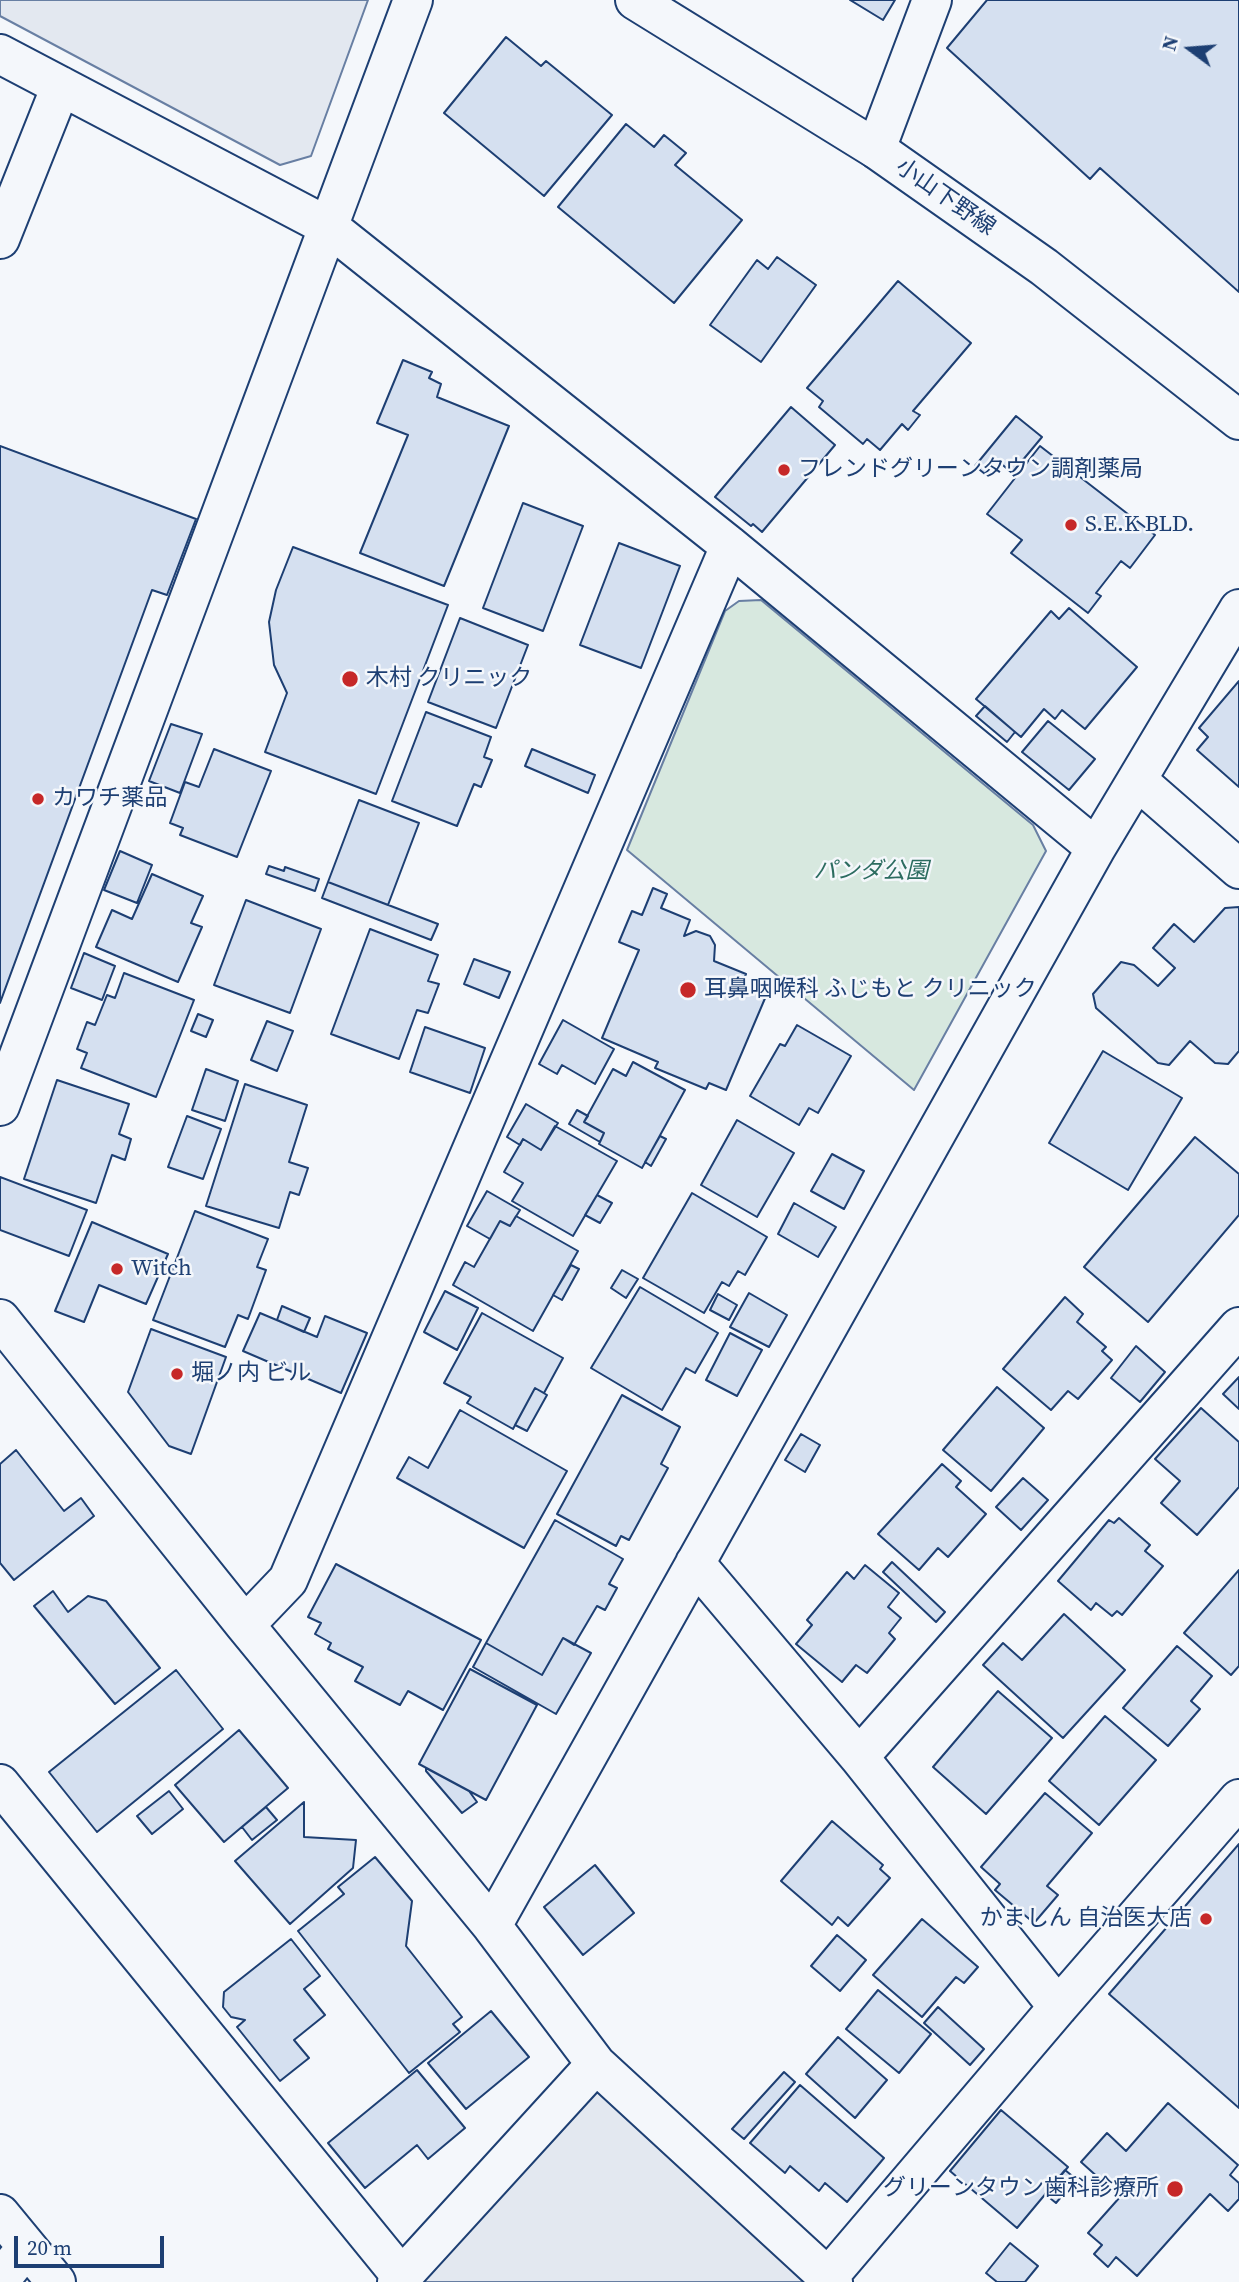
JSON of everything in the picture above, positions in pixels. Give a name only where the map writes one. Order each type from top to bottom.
[{"type":"street","points":[[0,1107],[413,0]]},
{"type":"street","name":"小山下野線","points":[[635,0],[876,149],[1044,267],[1239,420]]},
{"type":"street","points":[[876,149],[932,0]]},
{"type":"street","points":[[0,54],[329,227],[730,546],[1096,848]]},
{"type":"street","points":[[0,239],[61,86]]},
{"type":"street","points":[[245,1625],[288,1580],[730,546]]},
{"type":"street","points":[[492,1926],[1096,848],[1239,608]]},
{"type":"street","points":[[1137,780],[1239,869]]},
{"type":"street","points":[[0,1319],[245,1625],[492,1926],[596,2064],[828,2280],[1058,2007],[1239,1799]]},
{"type":"street","points":[[859,1757],[1239,1327]]},
{"type":"street","points":[[695,1563],[859,1757],[1058,2007]]},
{"type":"street","points":[[0,1784],[400,2280],[596,2064]]},
{"type":"street","points":[[0,2214],[55,2282]]},
{"type":"street","points":[[0,2280],[27,2247]]},
{"type":"green space","name":"パンダ公園","points":[[761,600],[1033,825],[1046,851],[914,1090],[627,850],[725,611],[739,601]]},
{"type":"shaded area","points":[[0,0],[368,0],[311,156],[280,165],[0,16]]},
{"type":"shaded area","points":[[596,2064],[824,2282],[407,2282]]},
{"type":"building","points":[[850,0],[895,0],[883,20]]},
{"type":"building","points":[[987,0],[1239,0],[1239,292],[1100,168],[1090,179],[947,48]]},
{"type":"building","points":[[506,37],[541,66],[546,61],[612,115],[544,196],[444,113]]},
{"type":"building","points":[[626,124],[654,147],[664,135],[686,153],[675,165],[742,220],[674,303],[558,207]]},
{"type":"building","points":[[777,257],[816,285],[761,362],[710,325],[757,260],[768,269]]},
{"type":"building","points":[[898,281],[971,343],[913,411],[920,415],[908,430],[902,424],[880,450],[867,439],[863,444],[819,407],[823,401],[807,388]]},
{"type":"building","points":[[403,360],[432,372],[429,378],[441,384],[437,397],[509,426],[444,586],[360,553],[408,435],[377,423]]},
{"type":"building","points":[[791,407],[835,445],[762,532],[715,497]]},
{"type":"building","points":[[1016,416],[1042,437],[1012,473],[997,460],[985,474],[975,466]]},
{"type":"building","name":"カワチ薬品","points":[[0,446],[196,519],[167,595],[152,590],[0,1003]]},
{"type":"building","name":"S.E.K BLD.","points":[[1040,446],[1155,535],[1130,568],[1121,561],[1096,593],[1101,596],[1088,613],[1011,553],[1022,540],[987,514]]},
{"type":"building","points":[[523,503],[583,526],[543,631],[483,608]]},
{"type":"building","points":[[619,543],[680,566],[641,668],[580,645]]},
{"type":"building","name":"木村 クリニック","points":[[293,547],[448,605],[376,794],[265,752],[287,693],[274,665],[269,622],[276,590]]},
{"type":"building","points":[[1069,608],[1137,667],[1085,729],[1062,710],[1055,719],[1044,709],[1021,737],[976,699],[1051,611],[1059,619]]},
{"type":"building","points":[[460,618],[528,645],[496,728],[428,702]]},
{"type":"building","points":[[1239,681],[1239,787],[1197,750],[1208,737],[1199,728]]},
{"type":"building","points":[[985,706],[1015,732],[1007,742],[976,716]]},
{"type":"building","points":[[426,712],[491,737],[484,757],[492,760],[481,787],[474,784],[457,826],[392,801]]},
{"type":"building","points":[[1048,721],[1095,759],[1069,790],[1022,752]]},
{"type":"building","points":[[171,724],[202,734],[180,793],[149,781]]},
{"type":"building","points":[[214,749],[271,771],[237,857],[180,835],[183,828],[170,823],[185,782],[199,787]]},
{"type":"building","points":[[532,749],[595,775],[588,793],[525,766]]},
{"type":"building","points":[[359,800],[419,823],[388,905],[328,882]]},
{"type":"building","points":[[120,851],[152,865],[137,903],[104,890]]},
{"type":"building","points":[[269,866],[284,871],[285,867],[319,879],[315,891],[266,874]]},
{"type":"building","points":[[152,874],[203,896],[191,923],[202,927],[178,982],[96,947],[112,910],[132,919]]},
{"type":"building","points":[[328,882],[438,924],[431,940],[322,898]]},
{"type":"building","name":"耳鼻咽喉科 ふじもと クリニック","points":[[653,888],[667,894],[661,908],[690,920],[684,936],[696,931],[710,936],[715,945],[714,961],[746,974],[741,985],[766,996],[726,1090],[709,1083],[706,1089],[655,1068],[658,1062],[602,1038],[639,950],[619,942],[632,911],[642,915]]},
{"type":"building","points":[[246,900],[321,929],[290,1013],[214,985]]},
{"type":"building","points":[[1239,907],[1239,1051],[1228,1064],[1215,1063],[1190,1041],[1169,1065],[1158,1063],[1096,1008],[1093,994],[1121,962],[1134,965],[1158,986],[1175,968],[1153,948],[1174,924],[1194,942],[1225,908]]},
{"type":"building","points":[[370,929],[438,955],[428,981],[439,984],[428,1013],[417,1010],[399,1059],[331,1034]]},
{"type":"building","points":[[84,953],[115,966],[102,1000],[71,988]]},
{"type":"building","points":[[474,959],[510,972],[499,998],[464,984]]},
{"type":"building","points":[[124,973],[194,1000],[156,1097],[81,1068],[87,1053],[77,1049],[87,1022],[95,1025],[107,995],[115,998]]},
{"type":"building","points":[[198,1014],[213,1020],[206,1037],[191,1031]]},
{"type":"building","points":[[563,1020],[614,1049],[595,1084],[562,1065],[557,1074],[539,1064]]},
{"type":"building","points":[[267,1021],[293,1031],[277,1071],[251,1060]]},
{"type":"building","points":[[797,1025],[851,1056],[818,1113],[809,1108],[799,1125],[750,1096],[780,1044],[785,1046]]},
{"type":"building","points":[[425,1027],[485,1048],[470,1093],[410,1072]]},
{"type":"building","points":[[1103,1051],[1182,1098],[1128,1190],[1049,1143]]},
{"type":"building","points":[[633,1062],[685,1090],[642,1168],[599,1144],[604,1133],[584,1122],[613,1069],[626,1076]]},
{"type":"building","points":[[206,1069],[238,1081],[225,1121],[192,1110]]},
{"type":"building","points":[[57,1080],[129,1104],[119,1134],[131,1139],[125,1160],[112,1155],[96,1203],[24,1179]]},
{"type":"building","points":[[245,1084],[307,1105],[289,1162],[308,1168],[299,1195],[290,1192],[279,1228],[206,1206]]},
{"type":"building","points":[[526,1104],[558,1123],[541,1150],[523,1139],[520,1145],[507,1137]]},
{"type":"building","points":[[577,1110],[588,1116],[584,1122],[604,1133],[600,1142],[569,1124]]},
{"type":"building","points":[[187,1116],[221,1129],[203,1179],[168,1167]]},
{"type":"building","points":[[737,1120],[794,1153],[757,1217],[701,1185]]},
{"type":"building","points":[[555,1126],[617,1161],[573,1236],[512,1201],[523,1183],[504,1172],[523,1139],[541,1150]]},
{"type":"building","points":[[660,1136],[666,1139],[651,1166],[645,1162]]},
{"type":"building","points":[[1195,1137],[1239,1174],[1239,1215],[1148,1322],[1084,1267]]},
{"type":"building","points":[[832,1154],[864,1171],[844,1209],[811,1191]]},
{"type":"building","points":[[0,1177],[87,1210],[69,1256],[0,1230]]},
{"type":"building","points":[[487,1191],[520,1210],[510,1226],[500,1221],[490,1239],[467,1226]]},
{"type":"building","points":[[692,1193],[767,1237],[745,1275],[738,1271],[729,1286],[722,1282],[704,1313],[643,1278]]},
{"type":"building","points":[[597,1195],[612,1203],[600,1223],[585,1215]]},
{"type":"building","points":[[794,1203],[836,1227],[818,1257],[778,1234]]},
{"type":"building","points":[[195,1211],[268,1239],[257,1267],[266,1270],[248,1319],[238,1315],[225,1347],[153,1320]]},
{"type":"building","points":[[516,1216],[578,1251],[533,1331],[453,1285],[465,1262],[474,1267],[500,1221],[510,1226]]},
{"type":"building","name":"Witch","points":[[92,1222],[168,1254],[146,1304],[99,1285],[84,1322],[55,1311]]},
{"type":"building","points":[[571,1265],[579,1269],[562,1300],[553,1295]]},
{"type":"building","points":[[622,1270],[638,1279],[626,1298],[611,1288]]},
{"type":"building","points":[[640,1287],[718,1333],[695,1373],[686,1368],[662,1410],[591,1368]]},
{"type":"building","points":[[445,1291],[478,1308],[457,1350],[424,1332]]},
{"type":"building","points":[[749,1293],[787,1315],[769,1347],[730,1327]]},
{"type":"building","points":[[718,1294],[737,1305],[729,1320],[710,1310]]},
{"type":"building","points":[[1065,1297],[1083,1314],[1077,1322],[1106,1347],[1102,1351],[1112,1360],[1078,1399],[1068,1391],[1051,1410],[1003,1369]]},
{"type":"building","points":[[282,1306],[310,1318],[304,1332],[277,1320]]},
{"type":"building","points":[[260,1313],[317,1337],[325,1316],[367,1333],[341,1393],[243,1351]]},
{"type":"building","points":[[482,1313],[563,1358],[544,1393],[535,1388],[513,1429],[467,1403],[471,1397],[444,1383]]},
{"type":"building","name":"堀ノ内 ビル","points":[[151,1329],[226,1357],[191,1454],[169,1446],[128,1392]]},
{"type":"building","points":[[730,1333],[762,1350],[737,1396],[706,1380]]},
{"type":"building","points":[[1136,1346],[1165,1372],[1140,1402],[1111,1378]]},
{"type":"building","points":[[1239,1377],[1239,1409],[1223,1394]]},
{"type":"building","points":[[997,1387],[1044,1428],[991,1491],[943,1450]]},
{"type":"building","points":[[535,1388],[547,1395],[527,1431],[515,1425]]},
{"type":"building","points":[[622,1395],[680,1427],[661,1464],[668,1468],[629,1540],[621,1536],[616,1546],[557,1514]]},
{"type":"building","points":[[1201,1408],[1239,1442],[1239,1487],[1197,1535],[1161,1503],[1180,1481],[1155,1459]]},
{"type":"building","points":[[460,1410],[567,1471],[524,1548],[397,1478],[409,1457],[428,1468]]},
{"type":"building","points":[[801,1434],[820,1445],[805,1472],[785,1460]]},
{"type":"building","points":[[16,1450],[64,1511],[81,1498],[94,1516],[14,1580],[0,1563],[0,1464]]},
{"type":"building","points":[[942,1464],[961,1481],[956,1487],[986,1514],[948,1557],[938,1548],[919,1570],[878,1534]]},
{"type":"building","points":[[1023,1478],[1048,1500],[1021,1530],[996,1507]]},
{"type":"building","points":[[1119,1518],[1150,1545],[1145,1551],[1163,1566],[1122,1615],[1117,1611],[1112,1616],[1096,1603],[1091,1610],[1058,1581],[1109,1520],[1114,1523]]},
{"type":"building","points":[[555,1520],[623,1559],[609,1584],[617,1588],[605,1610],[597,1606],[574,1645],[563,1638],[542,1675],[486,1643]]},
{"type":"building","points":[[892,1562],[945,1612],[936,1622],[883,1572]]},
{"type":"building","points":[[336,1564],[481,1640],[443,1710],[408,1691],[400,1705],[355,1681],[363,1667],[328,1649],[331,1643],[315,1634],[321,1623],[308,1617]]},
{"type":"building","points":[[865,1565],[899,1593],[888,1607],[901,1618],[889,1633],[895,1639],[867,1673],[856,1665],[842,1682],[796,1644],[812,1625],[807,1620],[847,1572],[854,1579]]},
{"type":"building","points":[[1239,1570],[1239,1666],[1231,1675],[1184,1633]]},
{"type":"building","points":[[53,1591],[68,1612],[88,1596],[106,1601],[160,1668],[115,1704],[34,1606]]},
{"type":"building","points":[[1064,1614],[1125,1670],[1063,1738],[983,1665],[1003,1643],[1022,1660]]},
{"type":"building","points":[[563,1638],[591,1653],[556,1714],[473,1667],[486,1643],[542,1675]]},
{"type":"building","points":[[1177,1646],[1212,1676],[1191,1701],[1200,1709],[1168,1746],[1123,1708]]},
{"type":"building","points":[[470,1669],[537,1705],[486,1800],[419,1764]]},
{"type":"building","points":[[176,1670],[223,1729],[97,1832],[49,1772]]},
{"type":"building","points":[[998,1691],[1052,1738],[986,1814],[933,1767]]},
{"type":"building","points":[[1105,1716],[1156,1760],[1099,1825],[1049,1781]]},
{"type":"building","points":[[239,1730],[288,1788],[224,1842],[175,1785]]},
{"type":"building","points":[[426,1768],[469,1791],[477,1802],[462,1813]]},
{"type":"building","points":[[169,1791],[183,1809],[152,1834],[137,1816]]},
{"type":"building","points":[[1045,1793],[1092,1833],[1047,1886],[1058,1895],[1034,1923],[995,1890],[1000,1884],[981,1867]]},
{"type":"building","points":[[304,1802],[304,1837],[356,1840],[353,1868],[290,1924],[235,1861]]},
{"type":"building","points":[[266,1807],[277,1820],[252,1840],[242,1827]]},
{"type":"building","points":[[832,1821],[883,1865],[880,1869],[890,1878],[848,1926],[838,1917],[832,1925],[781,1881]]},
{"type":"building","name":"かましん 自治医大店","points":[[1239,1844],[1239,2108],[1109,1994]]},
{"type":"building","points":[[375,1857],[412,1901],[406,1946],[462,2017],[453,2024],[460,2032],[409,2073],[298,1931],[344,1894],[338,1887]]},
{"type":"building","points":[[595,1865],[634,1913],[583,1955],[544,1907]]},
{"type":"building","points":[[922,1919],[978,1967],[964,1983],[956,1977],[922,2017],[873,1975]]},
{"type":"building","points":[[837,1935],[866,1960],[840,1991],[811,1966]]},
{"type":"building","points":[[291,1939],[320,1976],[304,1989],[325,2015],[294,2040],[309,2058],[280,2081],[237,2027],[245,2020],[231,2017],[223,2007],[224,1992]]},
{"type":"building","points":[[878,1990],[931,2034],[899,2073],[846,2029]]},
{"type":"building","points":[[938,2007],[984,2049],[970,2065],[924,2023]]},
{"type":"building","points":[[491,2011],[529,2057],[466,2109],[428,2063]]},
{"type":"building","points":[[838,2037],[887,2080],[855,2118],[806,2074]]},
{"type":"building","points":[[417,2070],[465,2128],[428,2159],[417,2145],[365,2188],[328,2143]]},
{"type":"building","points":[[784,2072],[795,2082],[744,2139],[732,2129]]},
{"type":"building","points":[[800,2085],[884,2158],[847,2202],[825,2183],[819,2191],[790,2166],[785,2173],[750,2143]]},
{"type":"building","name":"グリーンタウン歯科診療所","points":[[1168,2103],[1238,2165],[1230,2175],[1239,2183],[1239,2199],[1228,2211],[1210,2194],[1137,2276],[1116,2257],[1108,2267],[1094,2254],[1102,2245],[1088,2233],[1120,2197],[1081,2162],[1107,2133],[1126,2151]]},
{"type":"building","points":[[1001,2110],[1068,2167],[1017,2228],[950,2171]]},
{"type":"building","points":[[1065,2170],[1076,2179],[1056,2203],[1045,2194]]},
{"type":"building","points":[[1010,2243],[1038,2266],[1025,2282],[997,2282],[986,2273]]},
{"type":"place","name":"フレンドグリーンタウン調剤薬局","points":[[784,470]]},
{"type":"place","name":"S.E.K BLD.","points":[[1071,525]]},
{"type":"place","name":"木村 クリニック","points":[[350,679]]},
{"type":"place","name":"カワチ薬品","points":[[38,799]]},
{"type":"place","name":"耳鼻咽喉科 ふじもと クリニック","points":[[688,990]]},
{"type":"place","name":"Witch","points":[[117,1269]]},
{"type":"place","name":"堀ノ内 ビル","points":[[177,1374]]},
{"type":"place","name":"かましん 自治医大店","points":[[1206,1919]]},
{"type":"place","name":"グリーンタウン歯科診療所","points":[[1175,2189]]}]
